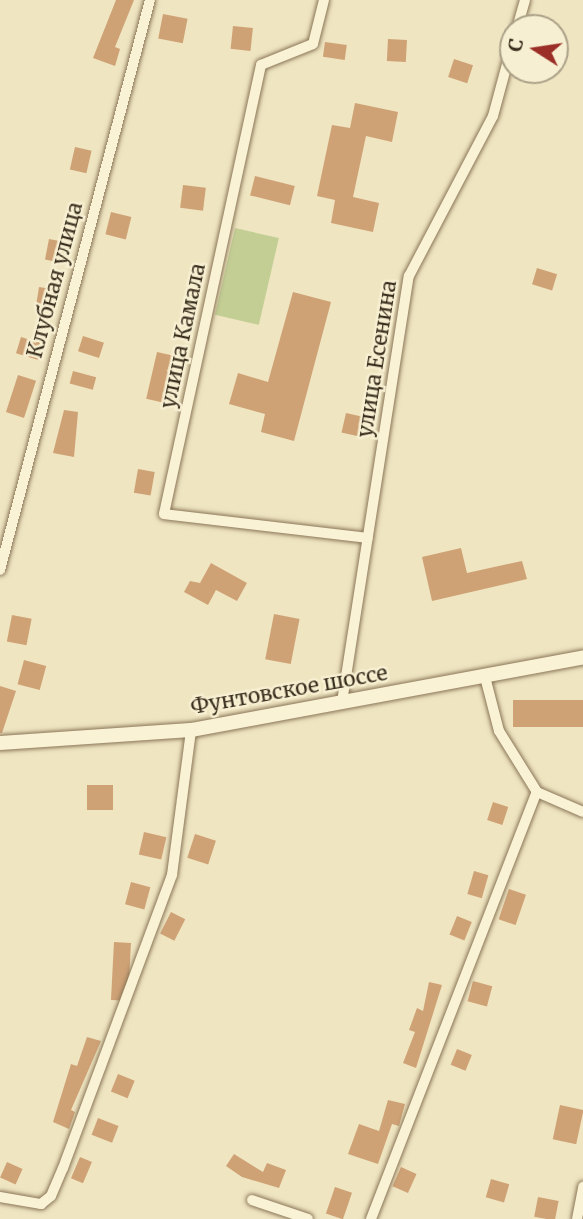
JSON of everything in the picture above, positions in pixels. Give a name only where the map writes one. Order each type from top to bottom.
[{"type":"street","name":"Клубная улица","points":[[0,570],[150,0]]},
{"type":"street","name":"улица Камала","points":[[324,0],[313,44],[261,65],[164,514],[368,538]]},
{"type":"street","name":"улица Есенина","points":[[342,702],[409,276],[493,116],[502,84]]},
{"type":"street","name":"Фунтовское шоссе","points":[[0,743],[191,730],[583,657]]},
{"type":"street","points":[[485,677],[499,731],[537,792],[583,812]]},
{"type":"street","points":[[0,1197],[41,1204],[51,1196],[63,1168],[172,875],[191,730]]},
{"type":"street","points":[[371,1219],[537,792]]},
{"type":"street","points":[[576,1219],[583,1187]]},
{"type":"street","points":[[252,1200],[308,1219]]},
{"type":"green space","points":[[235,228],[279,238],[259,325],[215,315]]},
{"type":"building","points":[[116,0],[134,0],[115,47],[120,49],[115,66],[93,58]]},
{"type":"building","points":[[163,14],[188,19],[183,43],[158,39]]},
{"type":"building","points":[[233,26],[253,28],[250,51],[231,49]]},
{"type":"building","points":[[388,39],[407,40],[406,62],[387,61]]},
{"type":"building","points":[[325,42],[347,45],[345,60],[323,57]]},
{"type":"building","points":[[454,59],[473,65],[467,83],[448,77]]},
{"type":"building","points":[[355,103],[398,112],[392,142],[366,136],[353,197],[379,203],[373,232],[331,223],[335,200],[317,196],[332,125],[350,128]]},
{"type":"building","points":[[75,147],[92,151],[86,173],[70,169]]},
{"type":"building","points":[[255,176],[295,186],[290,205],[250,195]]},
{"type":"building","points":[[183,185],[206,188],[203,211],[180,208]]},
{"type":"building","points":[[111,212],[131,217],[126,239],[105,234]]},
{"type":"building","points":[[49,239],[69,243],[65,263],[45,260]]},
{"type":"building","points":[[537,268],[557,274],[552,290],[532,284]]},
{"type":"building","points":[[39,287],[58,290],[54,312],[36,309]]},
{"type":"building","points":[[293,292],[331,302],[294,441],[261,432],[265,414],[229,404],[238,373],[268,382]]},
{"type":"building","points":[[83,336],[104,343],[99,358],[78,351]]},
{"type":"building","points":[[21,337],[44,344],[39,360],[16,353]]},
{"type":"building","points":[[157,352],[182,358],[172,405],[146,399]]},
{"type":"building","points":[[73,371],[96,377],[93,390],[70,384]]},
{"type":"building","points":[[18,375],[36,381],[24,418],[6,412]]},
{"type":"building","points":[[64,410],[78,412],[74,457],[53,453]]},
{"type":"building","points":[[346,413],[363,417],[358,436],[342,432]]},
{"type":"building","points":[[138,469],[155,472],[151,496],[134,493]]},
{"type":"building","points":[[461,548],[467,573],[522,561],[527,579],[432,601],[422,557]]},
{"type":"building","points":[[211,563],[247,583],[237,601],[216,590],[208,605],[184,592],[190,581],[200,583]]},
{"type":"building","points":[[274,614],[300,619],[291,664],[265,659]]},
{"type":"building","points":[[12,615],[32,619],[26,645],[7,642]]},
{"type":"building","points":[[24,660],[46,666],[40,690],[18,684]]},
{"type":"building","points":[[0,686],[16,691],[2,733],[0,733]]},
{"type":"building","points":[[513,700],[583,700],[583,727],[513,727]]},
{"type":"building","points":[[87,785],[113,785],[113,810],[87,810]]},
{"type":"building","points":[[493,802],[508,807],[502,825],[487,820]]},
{"type":"building","points":[[144,832],[166,837],[161,860],[139,854]]},
{"type":"building","points":[[195,834],[216,841],[208,865],[187,858]]},
{"type":"building","points":[[474,871],[488,875],[482,898],[467,894]]},
{"type":"building","points":[[131,882],[150,887],[144,909],[125,904]]},
{"type":"building","points":[[509,889],[526,895],[516,925],[499,919]]},
{"type":"building","points":[[171,912],[185,919],[174,941],[160,933]]},
{"type":"building","points":[[457,916],[472,922],[464,941],[450,935]]},
{"type":"building","points":[[114,942],[131,943],[128,1001],[111,1000]]},
{"type":"building","points":[[473,981],[492,986],[487,1006],[468,1001]]},
{"type":"building","points":[[429,982],[442,985],[416,1068],[403,1063],[415,1032],[409,1030],[417,1008],[423,1011]]},
{"type":"building","points":[[87,1037],[101,1041],[71,1110],[75,1112],[69,1129],[53,1122],[71,1064],[77,1066]]},
{"type":"building","points":[[457,1049],[472,1055],[465,1071],[451,1065]]},
{"type":"building","points":[[118,1074],[135,1081],[128,1098],[111,1092]]},
{"type":"building","points":[[388,1100],[405,1104],[399,1126],[392,1124],[378,1164],[348,1154],[359,1124],[379,1131]]},
{"type":"building","points":[[560,1105],[583,1110],[576,1144],[553,1139]]},
{"type":"building","points":[[98,1118],[119,1126],[112,1143],[92,1135]]},
{"type":"building","points":[[234,1154],[263,1172],[267,1163],[286,1170],[279,1188],[242,1177],[226,1166]]},
{"type":"building","points":[[80,1157],[92,1162],[83,1183],[71,1178]]},
{"type":"building","points":[[7,1162],[23,1169],[16,1184],[0,1178]]},
{"type":"building","points":[[401,1167],[417,1174],[408,1193],[392,1186]]},
{"type":"building","points":[[491,1179],[509,1184],[504,1203],[486,1197]]},
{"type":"building","points":[[335,1187],[352,1193],[343,1219],[326,1213]]},
{"type":"building","points":[[538,1197],[559,1201],[555,1219],[534,1217]]}]
